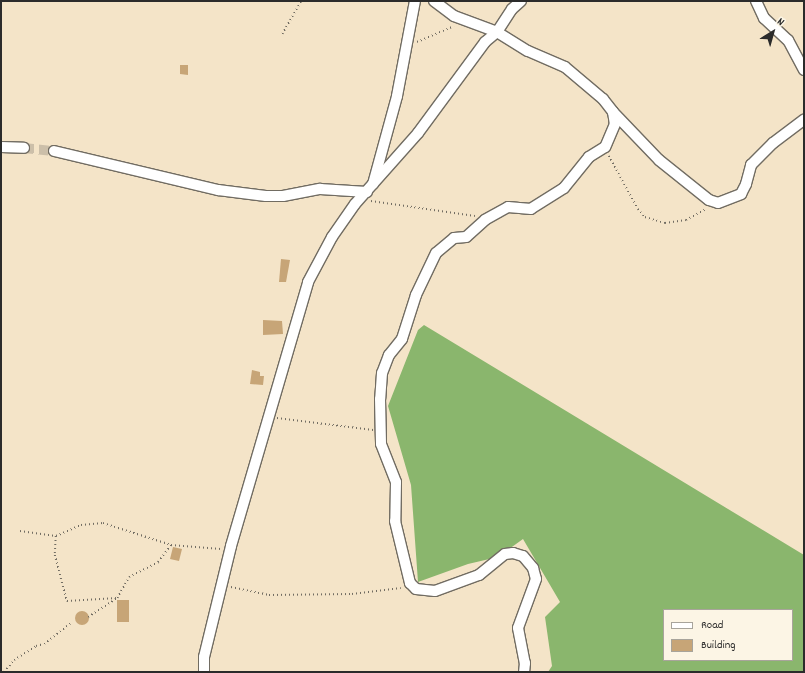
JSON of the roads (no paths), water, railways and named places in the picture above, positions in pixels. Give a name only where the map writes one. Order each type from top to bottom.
[{"type":"street","points":[[369,189],[397,96],[415,1]]},
{"type":"street","points":[[434,1],[465,21],[497,32],[528,50],[565,67],[597,93],[659,160],[713,202],[722,202],[741,194],[746,184],[751,165],[773,143],[804,120]]},
{"type":"street","points":[[204,672],[204,657],[220,585],[267,417],[308,282],[332,237],[355,204],[418,133],[485,42],[497,32],[512,9],[521,1]]},
{"type":"street","points":[[756,1],[764,18],[788,40],[804,70]]},
{"type":"street","points":[[524,672],[525,663],[518,628],[536,579],[533,568],[522,556],[513,553],[505,554],[479,575],[435,592],[413,587],[395,521],[396,482],[382,448],[380,431],[380,399],[384,367],[389,355],[402,339],[433,256],[454,238],[466,237],[489,217],[508,207],[531,209],[564,188],[589,157],[605,147],[615,124],[613,112]]},
{"type":"street","points":[[1,147],[24,148]]},
{"type":"street","points":[[54,151],[218,190],[266,196],[283,196],[320,189],[369,189]]},
{"type":"tunnel","points":[[24,148],[54,151]]}]
